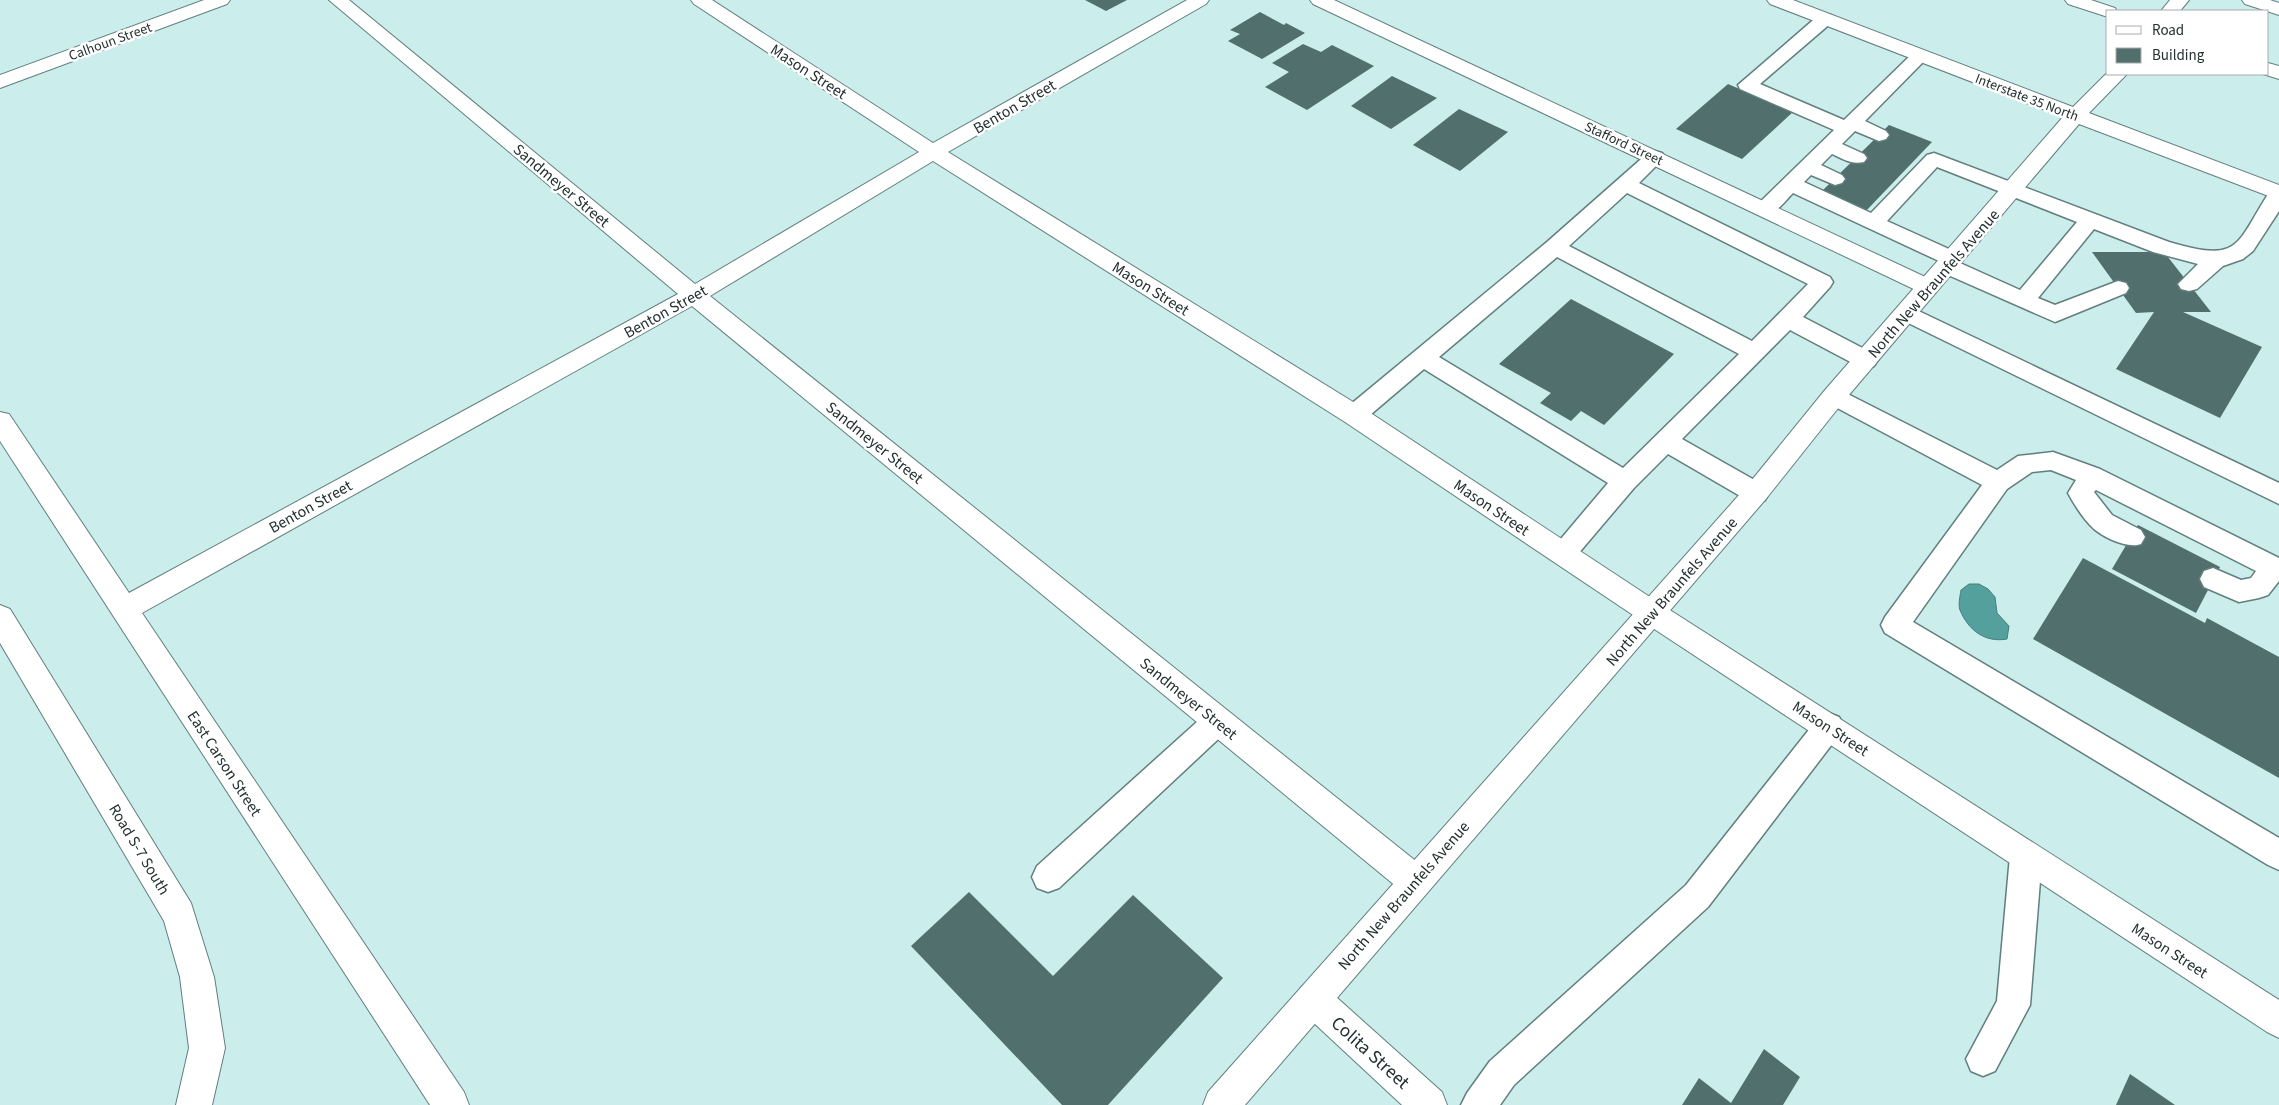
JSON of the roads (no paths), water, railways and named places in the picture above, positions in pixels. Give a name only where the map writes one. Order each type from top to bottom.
[{"type":"main road","name":"Calhoun Street","points":[[0,82],[221,0]]},
{"type":"main road","name":"Sandmeyer Street","points":[[338,0],[694,295],[1415,881]]},
{"type":"main road","name":"Mason Street","points":[[700,0],[933,152],[1354,416],[1652,613],[1829,726],[2279,1020]]},
{"type":"main road","name":"Benton Street","points":[[124,608],[694,295],[933,152],[1200,0]]},
{"type":"main road","name":"Stafford Street","points":[[1319,0],[1928,287]]},
{"type":"main road","name":"Interstate 35 North","points":[[1776,0],[2279,193]]},
{"type":"main road","points":[[2074,0],[2106,11]]},
{"type":"main road","points":[[2171,10],[2180,0]]},
{"type":"main road","points":[[2251,0],[2279,9]]},
{"type":"main road","name":"North New Braunfels Avenue","points":[[1220,1105],[1756,493],[1834,396],[2076,115],[2114,77]]},
{"type":"main road","name":"East Carson Street","points":[[0,421],[451,1105]]},
{"type":"main road","name":"Road S-7 South","points":[[0,617],[179,914],[197,976],[207,1048],[194,1105]]},
{"type":"main road","name":"Colita Street","points":[[1313,999],[1430,1105]]},
{"type":"lane","points":[[1825,19],[1747,86],[1850,126],[1879,135]]},
{"type":"lane","points":[[1765,210],[1920,56]]},
{"type":"lane","points":[[1830,146],[1857,158]]},
{"type":"lane","points":[[1873,223],[1885,200],[1928,156],[2182,254],[2216,260],[2235,256],[2249,245],[2279,193]]},
{"type":"lane","points":[[1354,416],[1555,247],[1655,157]]},
{"type":"lane","points":[[1809,167],[1835,179]]},
{"type":"lane","points":[[1562,554],[1625,481],[1788,319],[1822,282],[1625,184]]},
{"type":"lane","points":[[1791,184],[2055,314],[2118,288]]},
{"type":"lane","points":[[2024,300],[2090,220]]},
{"type":"lane","points":[[1555,247],[1755,352]]},
{"type":"lane","points":[[2189,284],[2216,260]]},
{"type":"lane","points":[[1906,313],[2279,494]]},
{"type":"lane","points":[[1788,319],[1866,360]]},
{"type":"lane","points":[[1424,358],[1625,481]]},
{"type":"lane","points":[[1834,396],[1998,482]]},
{"type":"lane","points":[[1666,441],[1756,493]]},
{"type":"lane","points":[[2214,579],[2239,591],[2259,587],[2276,569],[2091,476],[2053,461],[2027,463],[1998,482],[1895,625],[2279,855]]},
{"type":"lane","points":[[2091,476],[2081,493],[2103,522],[2132,537]]},
{"type":"lane","points":[[1048,878],[1218,721]]},
{"type":"lane","points":[[1478,1105],[1502,1073],[1697,896],[1829,726]]},
{"type":"lane","points":[[1983,1059],[2013,1006],[2026,856]]},
{"type":"water","points":[[1969,584],[1979,584],[1988,589],[1995,597],[1997,613],[2009,626],[2007,639],[1992,639],[1978,634],[1963,617],[1959,603],[1961,590]]}]
